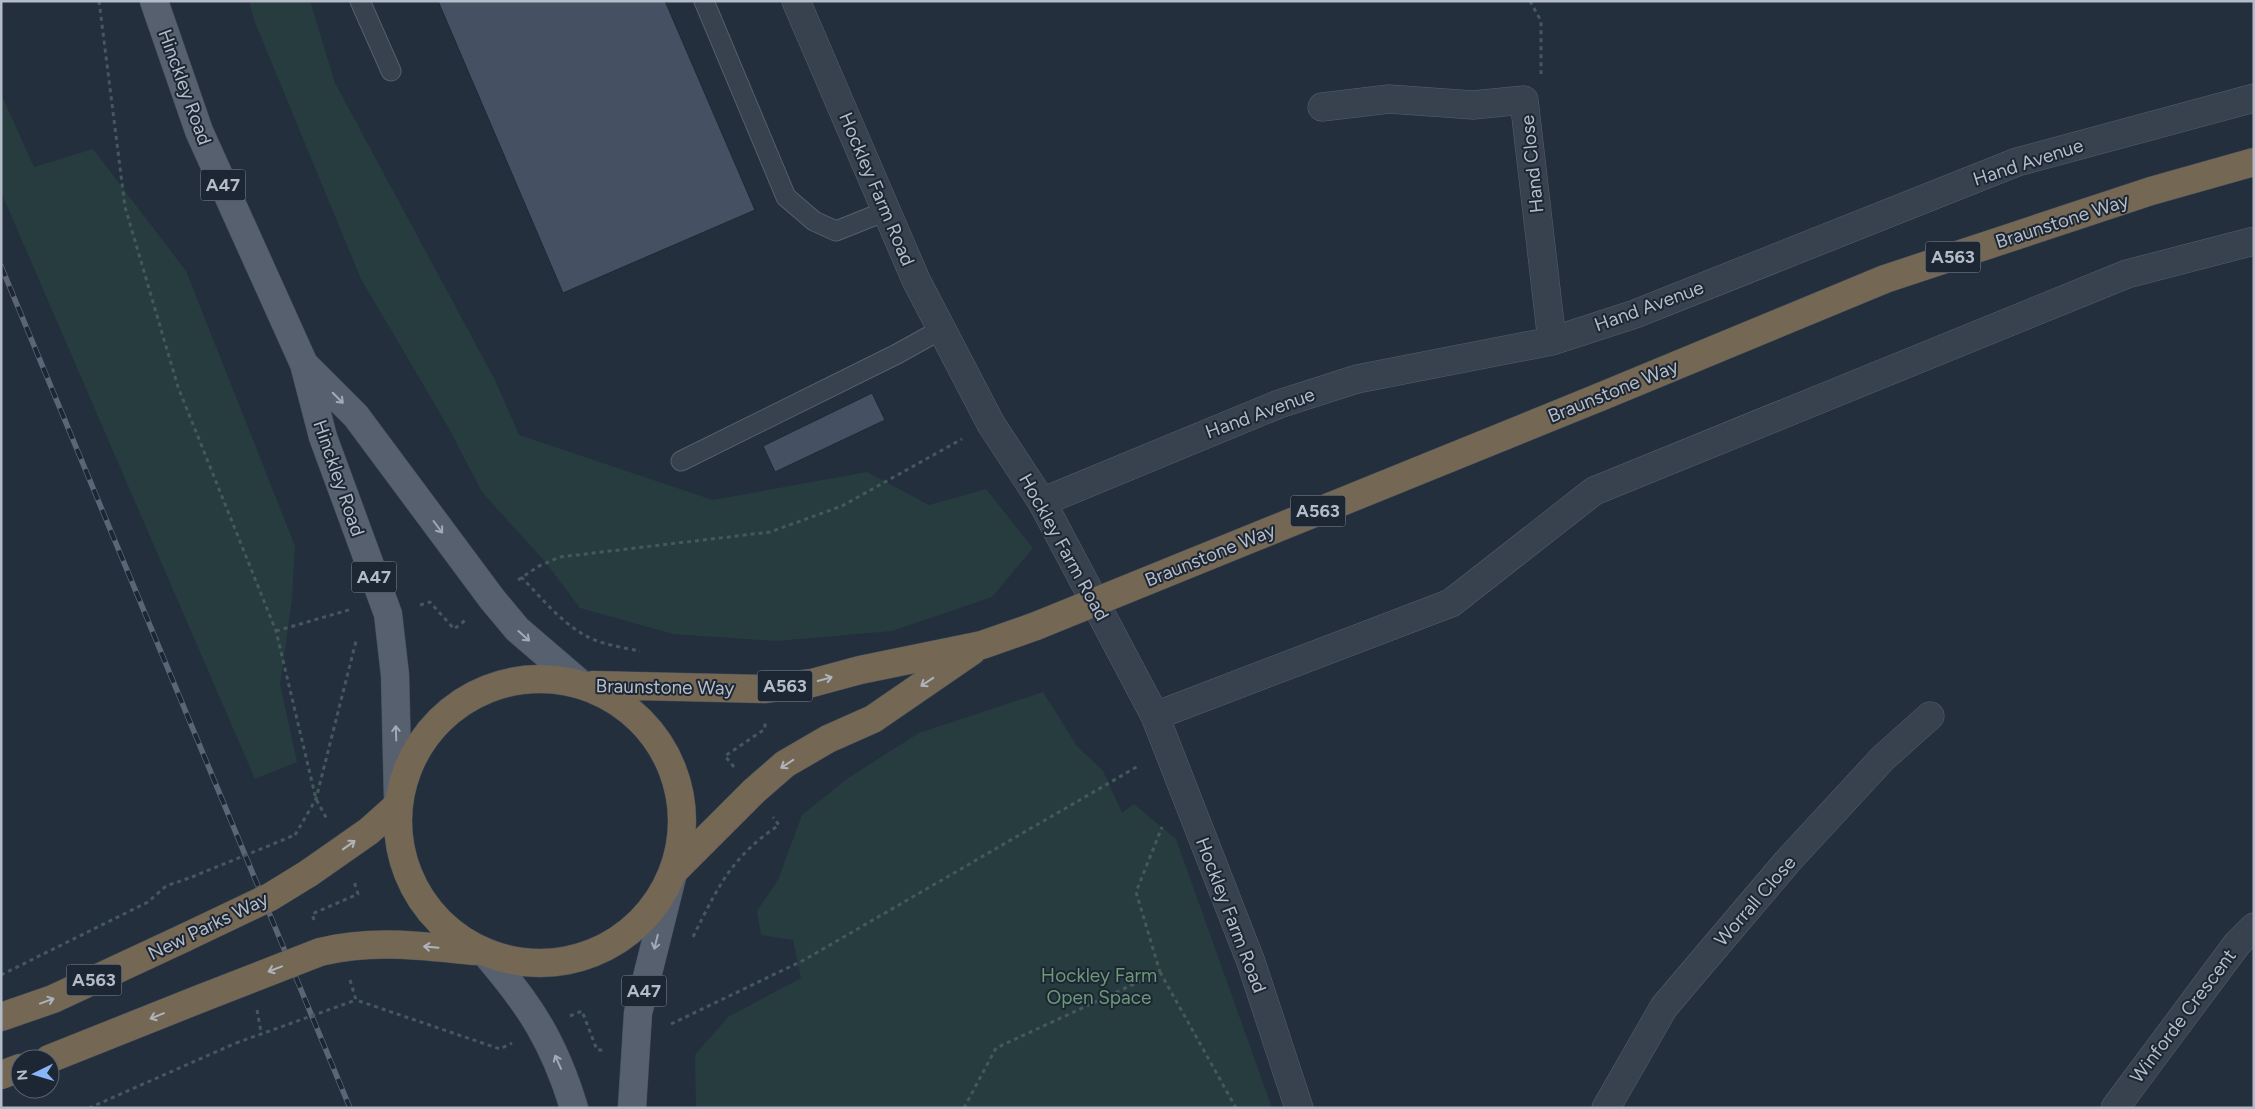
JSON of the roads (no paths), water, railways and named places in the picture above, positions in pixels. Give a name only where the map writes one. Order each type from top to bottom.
[{"type":"highway","name":"Braunstone Way","points":[[582,685],[764,689],[812,683],[860,670],[982,645],[1036,626],[1885,279],[2151,191],[2254,162]]},
{"type":"highway","name":"Braunstone Way","points":[[673,874],[754,791],[785,764],[828,739],[873,719],[982,645]]},
{"type":"highway","name":"A563","points":[[60,1055],[320,952],[347,945],[374,943],[482,953],[529,964],[573,961],[614,944],[648,915],[673,874],[682,838],[682,806],[675,774],[661,744],[640,719],[614,699],[582,685],[540,678],[501,684],[463,700],[433,726],[410,760],[398,802],[398,841],[407,875],[425,906],[449,932],[482,953]]},
{"type":"highway","name":"New Parks Way","points":[[1,1017],[54,999],[270,897],[310,873],[369,830],[398,802]]},
{"type":"main road","name":"Hinckley Road","points":[[154,1],[199,130],[304,364],[323,437],[388,614],[395,676],[398,802]]},
{"type":"main road","name":"Hinckley Road","points":[[304,364],[356,416],[492,599],[517,629],[582,685]]},
{"type":"main road","name":"A47","points":[[632,1108],[634,1053],[638,1014],[673,874]]},
{"type":"main road","points":[[482,953],[518,991],[543,1029],[561,1068],[574,1108]]},
{"type":"street","name":"Hockley Farm Road","points":[[801,3],[916,280],[991,424],[1042,502],[1155,716],[1251,962],[1299,1108]]},
{"type":"street","name":"Hand Avenue","points":[[1042,502],[1278,404],[1357,379],[1552,341],[1635,314],[2018,162],[2254,98]]},
{"type":"street","name":"Hand Close","points":[[1322,107],[1389,99],[1472,105],[1524,100],[1552,341]]},
{"type":"street","points":[[1155,716],[1451,603],[1594,491],[2127,274],[2254,241]]},
{"type":"street","name":"Worrall Close","points":[[1606,1108],[1664,1007],[1826,820],[1883,758],[1930,716]]},
{"type":"street","name":"Winforde Crescent","points":[[2115,1108],[2237,944],[2254,927]]},
{"type":"lane","points":[[360,1],[391,71]]},
{"type":"lane","points":[[704,1],[786,197],[814,221],[836,231],[886,211]]},
{"type":"lane","points":[[682,461],[942,329]]},
{"type":"railway","points":[[1,266],[350,1108]]},
{"type":"park label","name":"Hockley Farm Open Space","points":[[1099,986]]}]
